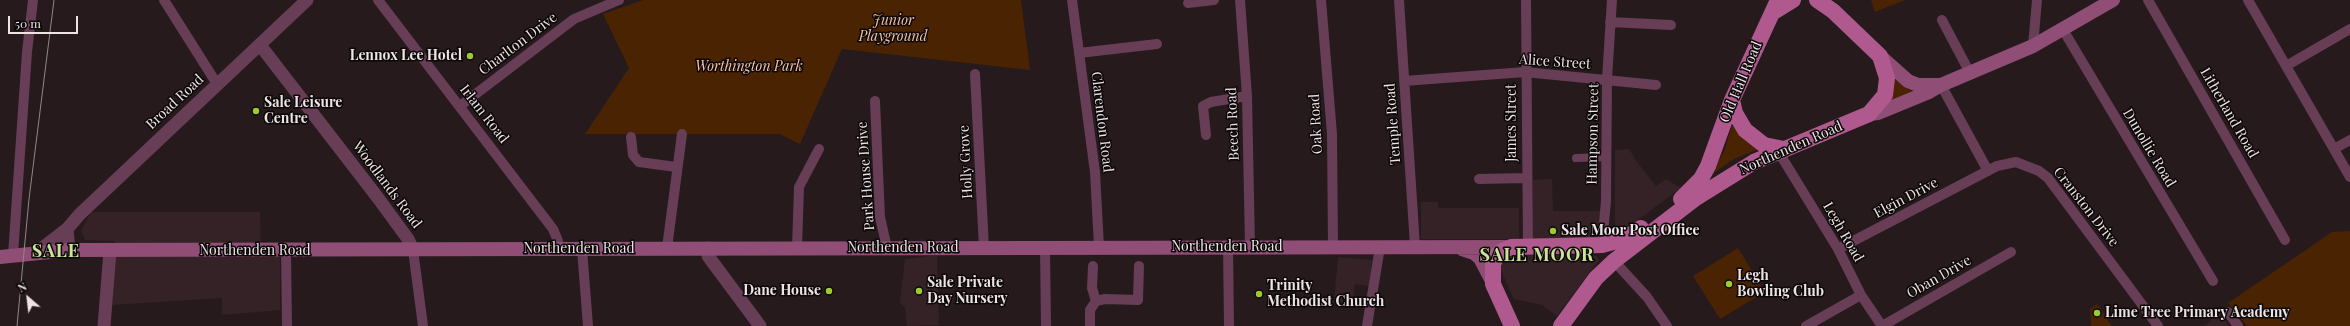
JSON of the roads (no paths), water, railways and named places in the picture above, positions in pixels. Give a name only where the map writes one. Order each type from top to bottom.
[{"type":"main road","points":[[1775,7],[1793,0]]},
{"type":"main road","points":[[1817,0],[1833,11],[1880,56],[1887,78],[1885,95],[1869,114]]},
{"type":"main road","name":"Northenden Road","points":[[1561,326],[1596,278],[1614,261],[1702,194],[1754,162],[1869,114],[1878,113],[1907,101],[2033,46],[2113,0]]},
{"type":"main road","name":"Old Hall Road","points":[[1708,166],[1732,100],[1775,7]]},
{"type":"main road","name":"Northenden Road","points":[[1880,56],[1908,81],[1918,85],[1941,85]]},
{"type":"main road","points":[[1732,100],[1735,113],[1745,130],[1764,145],[1781,150]]},
{"type":"main road","name":"Northenden Road","points":[[10,255],[69,250],[286,251],[666,248],[1415,246],[1458,248],[1602,245],[1624,239],[1673,205],[1690,191],[1701,179],[1708,166]]},
{"type":"main road","points":[[1494,284],[1494,264],[1497,255],[1511,247]]},
{"type":"main road","points":[[1458,248],[1474,253],[1480,258],[1494,284],[1512,326]]},
{"type":"street","points":[[10,255],[27,52],[33,0]]},
{"type":"street","points":[[164,0],[217,84]]},
{"type":"street","name":"Irlam Road","points":[[378,0],[553,229],[558,241],[558,249]]},
{"type":"street","name":"Charlton Drive","points":[[460,106],[574,19],[619,0]]},
{"type":"street","name":"Clarendon Road","points":[[1072,0],[1095,172],[1099,247]]},
{"type":"street","points":[[1188,3],[1214,0]]},
{"type":"street","name":"Beech Road","points":[[1240,0],[1247,96],[1250,247]]},
{"type":"street","name":"Oak Road","points":[[1321,0],[1332,134],[1333,247]]},
{"type":"street","name":"Temple Road","points":[[1399,0],[1415,246]]},
{"type":"street","name":"James Street","points":[[1526,0],[1525,72],[1528,246]]},
{"type":"street","name":"Hampson Street","points":[[1602,245],[1606,162],[1607,79],[1612,0]]},
{"type":"street","points":[[2033,46],[2037,0]]},
{"type":"street","name":"Litherland Road","points":[[2148,0],[2285,240]]},
{"type":"street","points":[[2248,0],[2350,176]]},
{"type":"street","name":"Broad Road","points":[[36,253],[67,229],[80,214],[260,45],[302,2]]},
{"type":"street","points":[[1942,20],[1970,73]]},
{"type":"street","points":[[1610,22],[1671,26]]},
{"type":"street","name":"Dunollie Road","points":[[2062,28],[2213,281]]},
{"type":"street","points":[[2286,66],[2350,29]]},
{"type":"street","points":[[1079,53],[1157,44]]},
{"type":"street","name":"Woodlands Road","points":[[260,45],[378,198],[408,239],[413,250]]},
{"type":"street","name":"Alice Street","points":[[1404,81],[1525,72],[1656,85]]},
{"type":"street","name":"Holly Grove","points":[[975,74],[984,248]]},
{"type":"street","points":[[1941,85],[1988,171]]},
{"type":"street","points":[[1206,135],[1203,106],[1211,102],[1247,96]]},
{"type":"street","name":"Park House Drive","points":[[875,102],[880,217],[887,248]]},
{"type":"street","points":[[666,248],[676,167],[682,134]]},
{"type":"street","points":[[631,137],[633,155],[639,162],[676,167]]},
{"type":"street","points":[[2334,149],[2350,140]]},
{"type":"street","points":[[797,248],[800,187],[819,149]]},
{"type":"street","name":"Legh Road","points":[[1781,150],[1838,249],[1861,295],[1882,326]]},
{"type":"street","points":[[1576,158],[1606,162]]},
{"type":"street","name":"Cranston Drive","points":[[1988,171],[1997,166],[2016,162],[2039,171],[2048,178],[2158,326]]},
{"type":"street","name":"Elgin Drive","points":[[1838,249],[1988,171]]},
{"type":"street","points":[[1479,179],[1526,178]]},
{"type":"street","points":[[67,229],[69,250]]},
{"type":"street","points":[[1228,247],[1229,326]]},
{"type":"street","points":[[1367,326],[1380,247]]},
{"type":"street","points":[[707,248],[708,256],[760,326]]},
{"type":"street","points":[[1045,248],[1046,326]]},
{"type":"street","points":[[582,249],[588,326]]},
{"type":"street","points":[[413,250],[423,326]]},
{"type":"street","points":[[104,326],[110,251]]},
{"type":"street","points":[[286,251],[287,326]]},
{"type":"street","name":"Oban Drive","points":[[1882,326],[2011,252]]},
{"type":"street","points":[[1614,261],[1646,297],[1667,326]]},
{"type":"street","points":[[1093,266],[1092,288],[1096,301]]},
{"type":"street","points":[[1090,326],[1090,310],[1096,301],[1105,299],[1138,300],[1140,266]]},
{"type":"street","points":[[1806,326],[1861,295]]},
{"type":"street","points":[[2228,312],[2238,326]]},
{"type":"tram line","points":[[17,326],[29,199],[54,0]]},
{"type":"place","name":"Lennox Lee Hotel","points":[[470,56]]},
{"type":"place","name":"Sale Leisure Centre","points":[[256,111]]},
{"type":"place","name":"Sale Moor Post Office","points":[[1553,231]]},
{"type":"place","name":"Legh Bowling Club","points":[[1729,284]]},
{"type":"place","name":"Dane House","points":[[829,291]]},
{"type":"place","name":"Sale Private Day Nursery","points":[[919,291]]},
{"type":"place","name":"Trinity Methodist Church","points":[[1259,294]]},
{"type":"place","name":"Lime Tree Primary Academy","points":[[2097,313]]},
{"type":"district","name":"SALE","points":[[56,251]]},
{"type":"district","name":"SALE MOOR","points":[[1537,255]]},
{"type":"park label","name":"Junior Playground","points":[[893,30]]},
{"type":"park label","name":"Worthington Park","points":[[749,67]]}]
